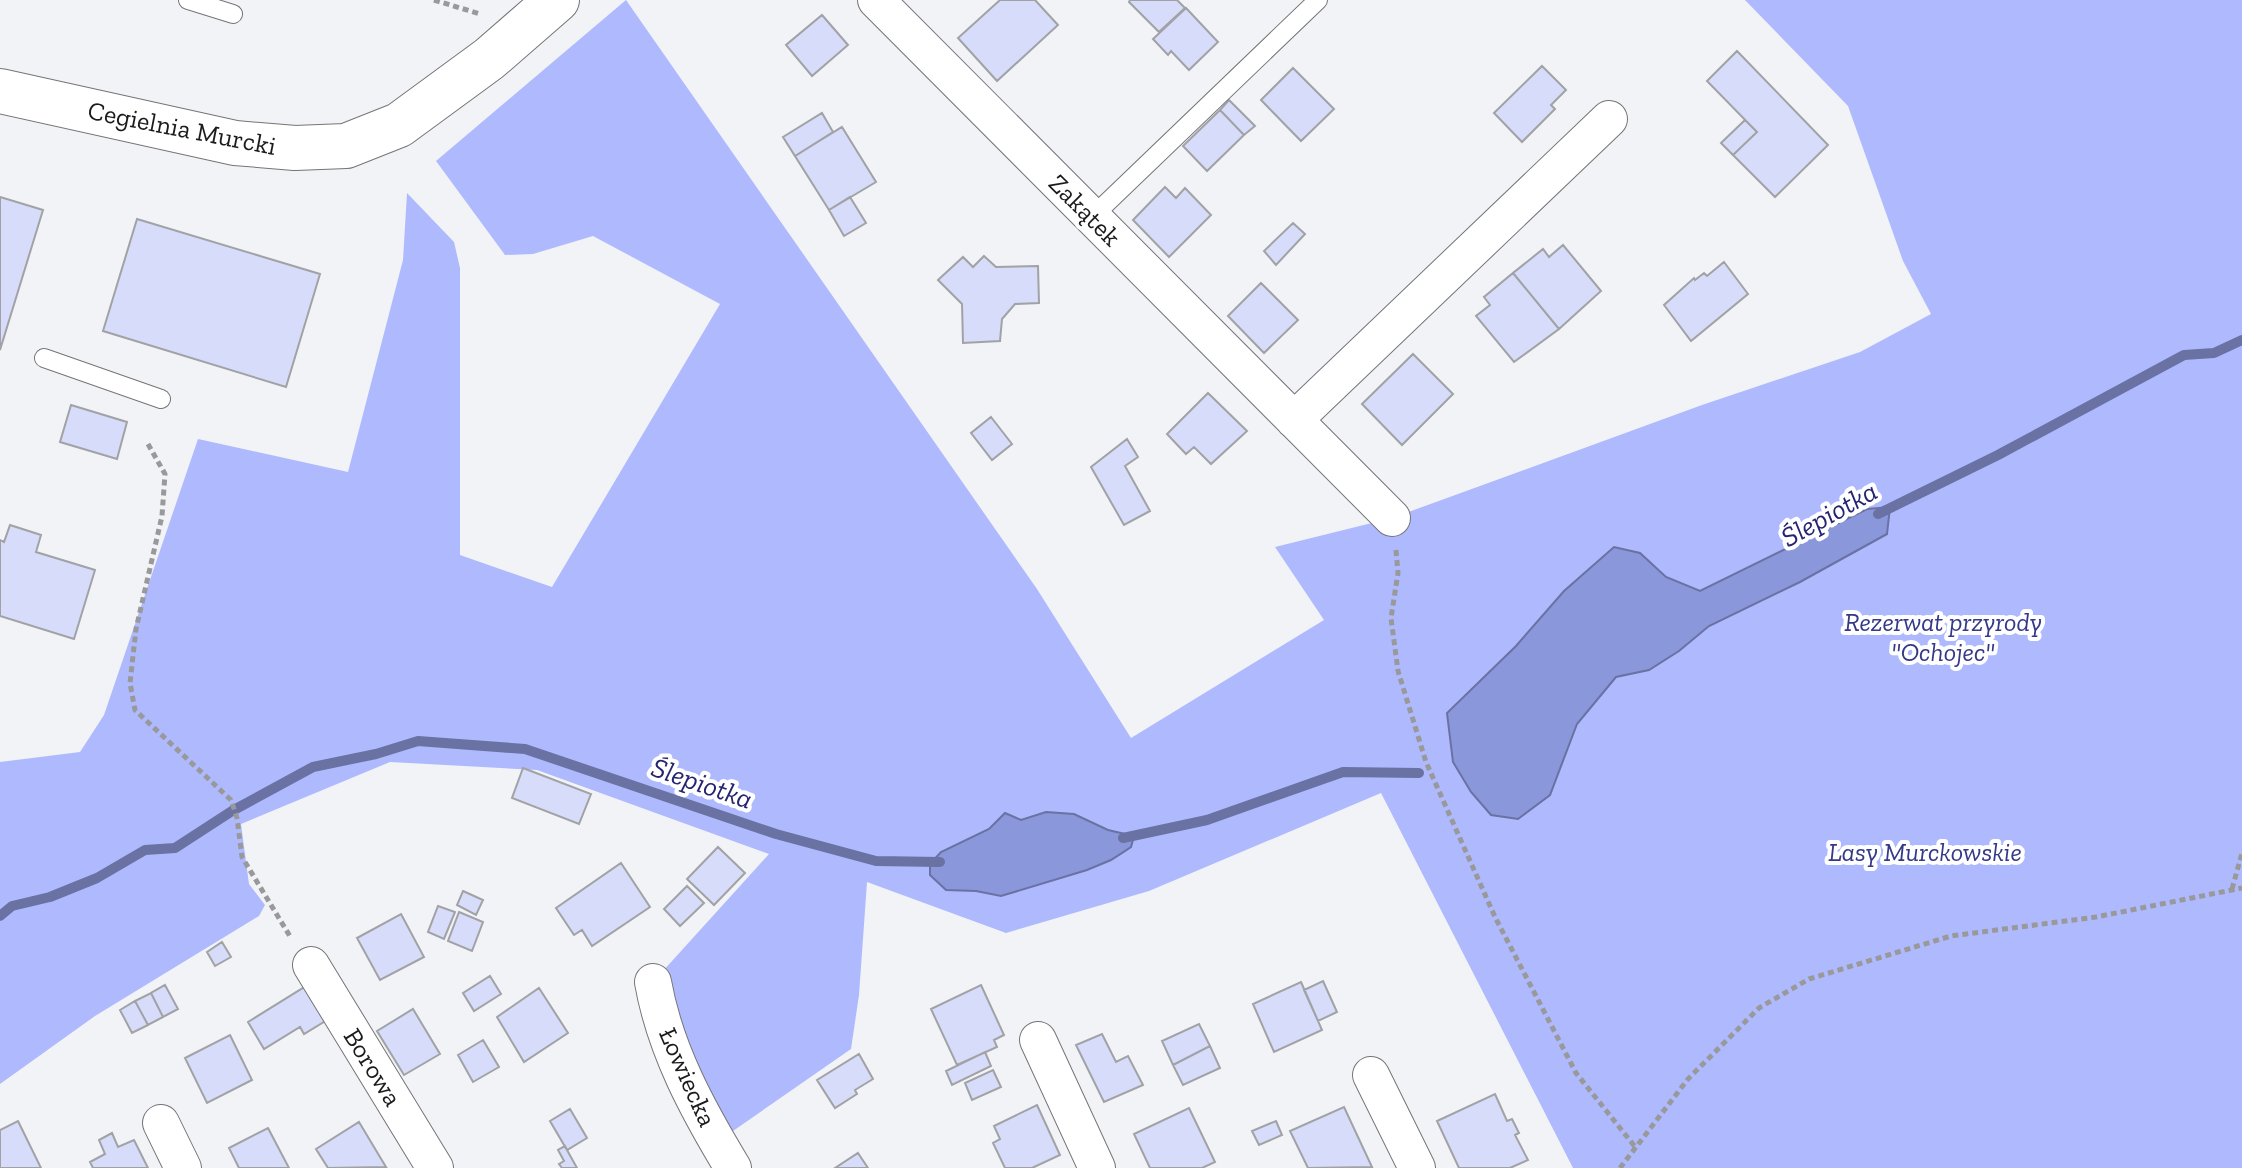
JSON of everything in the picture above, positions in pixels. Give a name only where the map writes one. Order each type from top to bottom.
[{"type":"street","name":"Cegielnia Murcki","points":[[0,91],[235,143],[295,148],[346,146],[399,125],[489,59],[557,0]]},
{"type":"street","name":"Zakątek","points":[[876,0],[1392,518]]},
{"type":"street","points":[[1294,420],[1609,119]]},
{"type":"street","name":"Borowa","points":[[311,965],[435,1168]]},
{"type":"street","name":"Łowiecka","points":[[653,982],[658,1010],[682,1077],[733,1168]]},
{"type":"street","points":[[1038,1040],[1097,1168]]},
{"type":"street","points":[[1371,1075],[1417,1168]]},
{"type":"street","points":[[161,1123],[183,1168]]},
{"type":"lane","points":[[188,0],[233,14]]},
{"type":"lane","points":[[1092,217],[1318,0]]},
{"type":"lane","points":[[44,358],[161,399]]},
{"type":"path","points":[[148,444],[165,474],[162,516],[136,629],[130,683],[135,710],[231,800],[237,818],[242,857],[288,933]]},
{"type":"path","points":[[1392,518],[1398,573],[1391,618],[1398,671],[1426,762],[1495,917],[1576,1073],[1636,1148]]},
{"type":"path","points":[[2232,889],[2242,853]]},
{"type":"path","points":[[1620,1168],[1688,1079],[1759,1008],[1809,979],[1951,936],[2096,917],[2242,888]]},
{"type":"green space","points":[[626,0],[1037,589],[1131,738],[1324,620],[1275,547],[1392,518],[1702,405],[1860,352],[1931,314],[1903,261],[1848,106],[1745,0],[2242,0],[2242,1168],[1573,1168],[1381,793],[1149,891],[1006,933],[867,882],[859,995],[851,1049],[733,1131],[715,1138],[653,982],[769,854],[537,770],[390,762],[241,824],[249,884],[265,905],[259,916],[95,1016],[0,1084],[0,762],[80,752],[104,715],[198,439],[348,472],[403,260],[407,193],[454,242],[460,268],[460,555],[552,587],[720,304],[593,236],[533,254],[505,255],[436,161]]},
{"type":"shaded area","points":[[1890,507],[1887,534],[1800,582],[1709,626],[1679,651],[1649,670],[1616,677],[1577,724],[1550,795],[1518,819],[1491,815],[1471,792],[1453,762],[1447,713],[1516,646],[1564,591],[1614,547],[1640,553],[1666,577],[1700,591],[1867,509]]},
{"type":"shaded area","points":[[1046,812],[1074,814],[1108,830],[1134,836],[1131,847],[1087,870],[1001,896],[946,890],[930,875],[930,864],[941,852],[989,829],[1005,813],[1021,820]]},
{"type":"building","points":[[1000,0],[1035,0],[1058,25],[997,81],[958,38]]},
{"type":"building","points":[[1130,0],[1177,0],[1185,8],[1159,32]]},
{"type":"building","points":[[1186,8],[1218,42],[1189,70],[1171,51],[1168,55],[1153,39]]},
{"type":"building","points":[[822,15],[848,45],[812,76],[786,45]]},
{"type":"building","points":[[1737,51],[1828,145],[1775,197],[1733,155],[1757,132],[1707,81]]},
{"type":"building","points":[[1542,66],[1566,90],[1551,105],[1555,109],[1522,142],[1494,113]]},
{"type":"building","points":[[1293,68],[1334,109],[1301,141],[1261,100]]},
{"type":"building","points":[[1229,100],[1255,126],[1244,135],[1220,110]]},
{"type":"building","points":[[1220,110],[1244,135],[1207,171],[1183,146]]},
{"type":"building","points":[[822,113],[833,132],[795,156],[783,137]]},
{"type":"building","points":[[1745,120],[1757,132],[1733,155],[1721,143]]},
{"type":"building","points":[[842,127],[876,182],[829,210],[795,156]]},
{"type":"building","points":[[1165,187],[1176,198],[1185,188],[1211,215],[1169,257],[1133,220]]},
{"type":"building","points":[[0,197],[43,210],[0,350]]},
{"type":"building","points":[[850,197],[866,223],[844,236],[829,210]]},
{"type":"building","points":[[137,219],[320,274],[286,387],[103,331]]},
{"type":"building","points":[[1293,223],[1305,234],[1276,265],[1264,251]]},
{"type":"building","points":[[1563,245],[1601,291],[1559,329],[1513,273],[1543,249],[1549,257]]},
{"type":"building","points":[[984,256],[996,267],[1038,266],[1039,303],[1015,304],[1002,319],[1000,341],[963,343],[962,304],[938,280],[963,257],[973,267]]},
{"type":"building","points":[[1724,262],[1748,294],[1691,341],[1664,305],[1694,278],[1704,273],[1707,276]]},
{"type":"building","points":[[1513,273],[1559,329],[1514,362],[1476,316],[1490,305],[1484,297]]},
{"type":"building","points":[[1261,283],[1298,320],[1264,353],[1228,316]]},
{"type":"building","points":[[1413,354],[1453,394],[1402,445],[1362,404]]},
{"type":"building","points":[[1208,393],[1247,431],[1211,464],[1194,447],[1186,454],[1167,434]]},
{"type":"building","points":[[71,405],[127,422],[117,459],[60,442]]},
{"type":"building","points":[[991,417],[1012,444],[992,460],[971,433]]},
{"type":"building","points":[[1127,439],[1138,457],[1125,466],[1150,511],[1124,525],[1091,467]]},
{"type":"building","points":[[10,525],[41,535],[36,552],[95,570],[74,639],[0,616],[0,540],[4,542]]},
{"type":"building","points":[[523,768],[591,794],[579,824],[512,798]]},
{"type":"building","points":[[718,847],[745,873],[714,905],[687,879]]},
{"type":"building","points":[[621,863],[650,907],[592,946],[582,930],[574,935],[556,908]]},
{"type":"building","points":[[687,886],[704,903],[680,926],[664,909]]},
{"type":"building","points":[[463,891],[483,900],[476,915],[457,905]]},
{"type":"building","points":[[438,906],[455,912],[444,939],[428,932]]},
{"type":"building","points":[[459,912],[483,922],[472,951],[448,941]]},
{"type":"building","points":[[401,914],[424,957],[380,980],[357,938]]},
{"type":"building","points":[[222,942],[231,957],[215,966],[207,952]]},
{"type":"building","points":[[490,976],[501,994],[474,1011],[463,993]]},
{"type":"building","points":[[1323,981],[1337,1012],[1318,1021],[1304,990]]},
{"type":"building","points":[[1301,982],[1322,1030],[1274,1052],[1253,1004]]},
{"type":"building","points":[[311,983],[332,1017],[304,1034],[300,1027],[264,1049],[248,1022]]},
{"type":"building","points":[[165,985],[178,1009],[163,1017],[151,993]]},
{"type":"building","points":[[981,985],[1004,1035],[994,1040],[997,1047],[957,1065],[931,1009]]},
{"type":"building","points":[[539,988],[568,1033],[524,1062],[497,1017]]},
{"type":"building","points":[[151,993],[163,1017],[148,1025],[135,1001]]},
{"type":"building","points":[[135,1001],[148,1025],[132,1033],[120,1010]]},
{"type":"building","points":[[413,1009],[440,1054],[404,1075],[377,1031]]},
{"type":"building","points":[[1199,1024],[1210,1046],[1173,1065],[1162,1041]]},
{"type":"building","points":[[1102,1034],[1116,1062],[1128,1056],[1143,1085],[1104,1102],[1076,1045]]},
{"type":"building","points":[[230,1035],[252,1080],[207,1103],[185,1058]]},
{"type":"building","points":[[483,1040],[499,1067],[473,1082],[458,1055]]},
{"type":"building","points":[[1210,1046],[1220,1068],[1183,1085],[1173,1065]]},
{"type":"building","points":[[985,1052],[991,1066],[952,1085],[946,1071]]},
{"type":"building","points":[[859,1054],[873,1079],[835,1108],[817,1080]]},
{"type":"building","points":[[993,1070],[1001,1087],[972,1100],[965,1083]]},
{"type":"building","points":[[1495,1094],[1507,1121],[1512,1119],[1519,1133],[1515,1135],[1528,1160],[1510,1168],[1459,1168],[1437,1121]]},
{"type":"building","points":[[1037,1105],[1060,1155],[1032,1168],[1005,1168],[993,1143],[1000,1139],[994,1126]]},
{"type":"building","points":[[1344,1107],[1372,1167],[1308,1168],[1290,1131]]},
{"type":"building","points":[[1189,1108],[1215,1162],[1202,1168],[1150,1168],[1134,1134]]},
{"type":"building","points":[[570,1109],[587,1138],[567,1150],[550,1121]]},
{"type":"building","points":[[18,1121],[41,1168],[0,1168],[0,1130]]},
{"type":"building","points":[[1276,1121],[1282,1135],[1259,1145],[1252,1131]]},
{"type":"building","points":[[359,1122],[386,1167],[328,1168],[316,1149]]},
{"type":"building","points":[[268,1128],[289,1168],[239,1168],[229,1148]]},
{"type":"building","points":[[112,1133],[118,1147],[134,1140],[148,1168],[93,1168],[90,1162],[105,1154],[99,1140]]},
{"type":"building","points":[[565,1146],[577,1168],[562,1168],[559,1164],[564,1161],[558,1150]]},
{"type":"building","points":[[858,1153],[868,1168],[835,1168]]},
{"type":"waterway","name":"Ślepiotka","points":[[1878,514],[1998,455],[2184,355],[2214,353],[2242,340]]},
{"type":"waterway","name":"Ślepiotka","points":[[0,916],[12,906],[50,897],[97,878],[145,850],[175,848],[232,811],[313,767],[376,754],[418,741],[525,749],[776,834],[876,861],[940,862]]},
{"type":"waterway","name":"Ślepiotka","points":[[1123,838],[1207,820],[1343,772],[1419,773]]},
{"type":"park label","name":"Rezerwat przyrody \"Ochojec\"","points":[[1943,637]]},
{"type":"park label","name":"Lasy Murckowskie","points":[[1925,852]]}]
